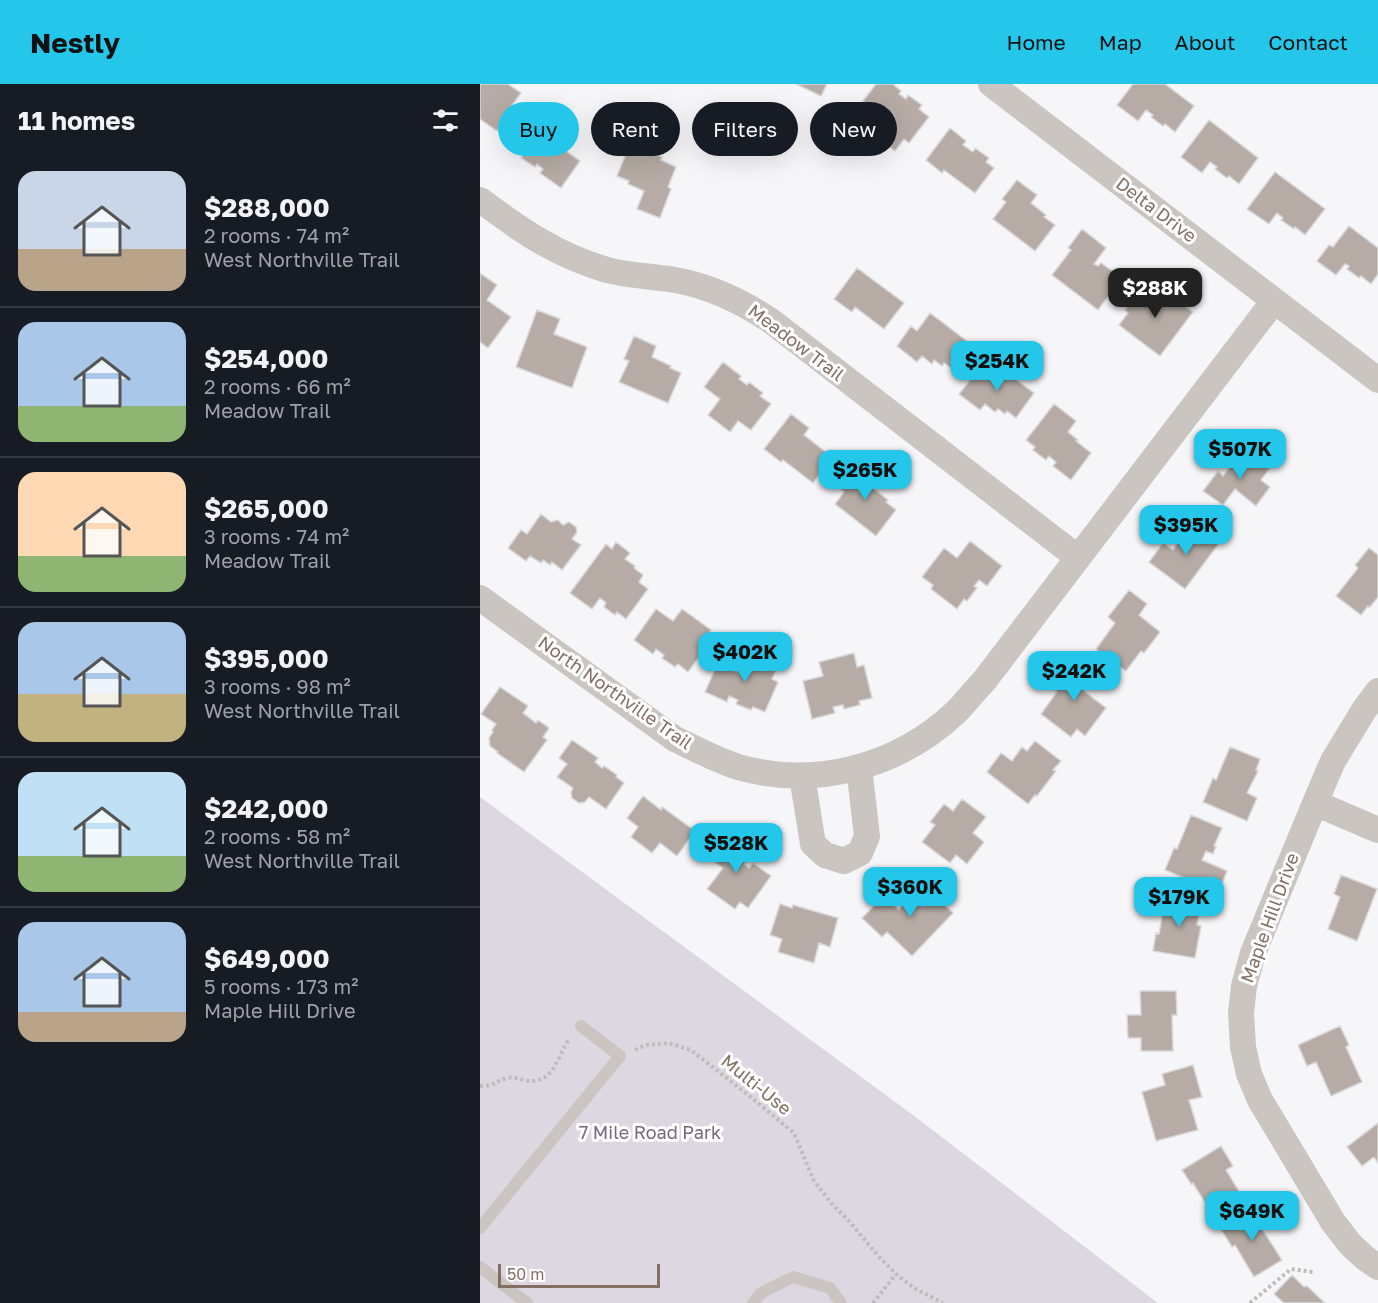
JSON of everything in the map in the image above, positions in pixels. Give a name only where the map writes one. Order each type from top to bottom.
[{"type":"street","name":"Delta Drive","points":[[991,84],[1378,380]]},
{"type":"street","name":"Meadow Trail","points":[[480,200],[548,247],[578,261],[633,275],[675,280],[704,287],[752,309],[771,321],[1077,557]]},
{"type":"street","name":"North Northville Trail","points":[[480,598],[675,739],[710,757],[739,767],[802,776],[830,773],[881,760],[938,727],[984,681],[1274,301]]},
{"type":"street","name":"Maple Hill Drive","points":[[1378,691],[1333,761],[1315,803],[1253,953],[1244,986],[1241,1013],[1243,1047],[1249,1074],[1260,1100],[1333,1222],[1350,1244],[1378,1267]]},
{"type":"street","points":[[802,776],[813,844],[825,855],[844,861],[860,853],[867,836],[859,767]]},
{"type":"street","points":[[1315,803],[1378,830]]},
{"type":"lane","points":[[480,1228],[620,1056],[581,1026]]},
{"type":"lane","points":[[480,1267],[526,1303]]},
{"type":"lane","points":[[753,1303],[761,1293],[793,1277],[830,1288],[841,1303]]},
{"type":"path","points":[[480,1086],[489,1086],[507,1078],[532,1081],[547,1077],[567,1041],[581,1026]]},
{"type":"path","name":"Multi-Use","points":[[620,1056],[646,1045],[668,1043],[691,1050],[794,1133],[814,1181],[832,1204],[896,1274],[914,1288],[943,1303]]},
{"type":"path","points":[[1250,1303],[1291,1269],[1313,1272]]},
{"type":"path","points":[[873,1303],[896,1274]]},
{"type":"green space","name":"7 Mile Road Park","points":[[480,797],[913,1115],[1158,1303],[480,1303]]},
{"type":"building","points":[[508,84],[521,93],[514,102],[498,102],[497,131],[480,119],[480,85]]},
{"type":"building","points":[[796,84],[827,84],[821,96]]},
{"type":"building","points":[[876,84],[893,84],[901,91],[899,94],[906,99],[908,95],[922,105],[919,109],[929,117],[909,143],[904,139],[897,148],[897,102],[863,101]]},
{"type":"building","points":[[1133,84],[1165,84],[1194,106],[1175,132],[1151,117],[1153,115],[1146,110],[1138,121],[1117,105]]},
{"type":"building","points":[[1209,120],[1258,158],[1239,184],[1215,169],[1217,167],[1210,162],[1202,173],[1181,157]]},
{"type":"building","points":[[950,128],[966,141],[963,145],[973,152],[975,148],[989,158],[986,162],[994,168],[975,193],[944,170],[942,173],[926,160]]},
{"type":"building","points":[[522,156],[573,156],[580,161],[561,188],[540,173],[543,169],[537,164],[535,167],[521,158]]},
{"type":"building","points":[[625,156],[660,156],[662,157],[661,160],[676,167],[668,187],[671,189],[660,218],[637,209],[644,191],[617,176]]},
{"type":"building","points":[[1275,172],[1325,209],[1305,235],[1281,220],[1283,218],[1277,213],[1269,224],[1247,209]]},
{"type":"building","points":[[1017,180],[1037,195],[1031,203],[1055,225],[1035,251],[993,219],[1006,202],[1002,199]]},
{"type":"building","points":[[1349,226],[1378,248],[1378,274],[1371,284],[1347,269],[1349,266],[1345,264],[1336,275],[1317,261],[1329,245],[1333,247]]},
{"type":"building","points":[[1082,229],[1106,248],[1094,264],[1098,266],[1101,263],[1122,278],[1098,310],[1052,275],[1071,250],[1068,248]]},
{"type":"building","points":[[857,268],[904,303],[884,329],[855,307],[852,312],[834,299]]},
{"type":"building","points":[[480,273],[497,285],[487,300],[511,317],[488,348],[480,342]]},
{"type":"building","points":[[1144,285],[1172,300],[1173,298],[1193,312],[1160,356],[1119,325],[1128,313],[1125,310]]},
{"type":"building","points":[[537,310],[560,319],[554,334],[587,347],[572,388],[516,367]]},
{"type":"building","points":[[930,313],[972,345],[953,369],[944,363],[942,366],[934,360],[932,364],[922,356],[917,362],[897,346],[911,326],[917,331]]},
{"type":"building","points":[[634,336],[656,346],[652,357],[681,373],[668,403],[619,382],[629,361],[624,359]]},
{"type":"building","points":[[723,362],[741,376],[739,379],[747,385],[749,382],[763,393],[760,396],[771,404],[751,430],[738,421],[730,432],[708,415],[720,399],[704,387]]},
{"type":"building","points":[[993,362],[1034,393],[1016,418],[1007,411],[1005,414],[998,409],[995,412],[985,404],[980,410],[959,394],[974,375],[980,379]]},
{"type":"building","points":[[1054,404],[1076,421],[1068,432],[1091,453],[1071,480],[1053,466],[1056,462],[1049,456],[1046,460],[1033,450],[1035,447],[1026,440]]},
{"type":"building","points":[[791,414],[809,428],[804,435],[832,457],[813,483],[764,449]]},
{"type":"building","points":[[1244,448],[1270,468],[1261,480],[1270,487],[1256,506],[1235,489],[1223,505],[1203,491],[1218,471],[1223,476]]},
{"type":"building","points":[[858,465],[878,480],[873,488],[896,510],[876,536],[835,504],[844,492],[840,488]]},
{"type":"building","points":[[541,514],[551,522],[558,520],[563,525],[569,522],[576,527],[577,532],[572,539],[581,545],[562,570],[552,562],[550,565],[543,560],[541,563],[530,556],[526,561],[508,548],[521,530],[527,534]]},
{"type":"building","points":[[1193,522],[1220,542],[1185,589],[1149,562],[1163,543],[1173,550]]},
{"type":"building","points":[[970,541],[1002,566],[987,586],[979,580],[974,586],[977,588],[967,601],[964,599],[957,609],[931,589],[933,585],[922,577],[944,548],[957,558]]},
{"type":"building","points":[[616,542],[630,553],[625,559],[643,575],[639,582],[648,589],[626,619],[617,612],[615,615],[604,607],[606,603],[600,598],[592,609],[570,593],[606,544],[612,549]]},
{"type":"building","points":[[1369,548],[1378,555],[1378,597],[1361,615],[1336,596],[1358,568],[1355,565]]},
{"type":"building","points":[[1129,590],[1147,604],[1139,615],[1160,632],[1144,653],[1141,651],[1126,671],[1096,649],[1115,623],[1108,617]]},
{"type":"building","points":[[656,609],[673,621],[682,609],[711,630],[702,642],[708,645],[688,672],[678,664],[675,667],[662,658],[664,655],[656,649],[653,654],[634,640]]},
{"type":"building","points":[[745,652],[778,666],[772,679],[778,682],[765,712],[736,704],[738,700],[729,696],[727,702],[705,692],[718,663],[737,672]]},
{"type":"building","points":[[854,653],[857,667],[864,665],[872,698],[859,701],[860,705],[844,709],[843,705],[833,707],[835,713],[812,719],[803,681],[823,676],[819,662]]},
{"type":"building","points":[[1074,659],[1096,675],[1084,691],[1106,708],[1085,736],[1077,729],[1071,737],[1041,714],[1057,692],[1052,688]]},
{"type":"building","points":[[500,687],[528,706],[523,713],[536,723],[538,720],[549,728],[543,737],[547,740],[524,772],[490,746],[489,738],[496,724],[481,714]]},
{"type":"building","points":[[572,740],[598,758],[595,762],[617,775],[616,777],[624,783],[606,809],[589,797],[585,802],[579,803],[572,798],[573,788],[557,777],[567,764],[559,758]]},
{"type":"building","points":[[1035,741],[1061,761],[1037,796],[1035,795],[1028,804],[987,772],[1001,753],[1012,761],[1022,747],[1027,751]]},
{"type":"building","points":[[1230,747],[1260,759],[1256,770],[1258,771],[1247,793],[1257,798],[1247,821],[1203,802],[1213,778],[1216,780]]},
{"type":"building","points":[[643,796],[695,831],[677,856],[660,843],[652,853],[631,837],[638,827],[627,818]]},
{"type":"building","points":[[962,799],[986,817],[973,833],[984,842],[967,864],[956,855],[950,863],[922,842],[935,825],[930,822],[944,804],[953,811]]},
{"type":"building","points":[[1191,815],[1222,828],[1213,854],[1206,851],[1202,860],[1227,871],[1219,892],[1165,870],[1174,848],[1177,849]]},
{"type":"building","points":[[722,834],[751,854],[744,864],[749,868],[753,863],[771,876],[748,908],[740,902],[735,909],[707,889],[723,868],[706,856]]},
{"type":"building","points":[[1341,875],[1377,889],[1357,941],[1328,929],[1340,897],[1334,894]]},
{"type":"building","points":[[922,883],[953,913],[912,956],[887,932],[882,937],[862,918],[884,896],[899,910],[905,903],[901,898],[912,887],[915,890]]},
{"type":"building","points":[[1166,895],[1201,901],[1197,925],[1201,926],[1195,958],[1153,951],[1156,933],[1159,934]]},
{"type":"building","points":[[780,904],[792,908],[793,905],[838,918],[830,947],[819,943],[814,963],[778,952],[782,939],[770,935]]},
{"type":"building","points":[[1140,991],[1176,991],[1177,1015],[1172,1015],[1173,1051],[1141,1051],[1141,1038],[1128,1038],[1127,1015],[1141,1015]]},
{"type":"building","points":[[1340,1026],[1349,1045],[1346,1047],[1362,1082],[1331,1096],[1316,1062],[1307,1066],[1298,1045]]},
{"type":"building","points":[[1193,1065],[1202,1097],[1189,1100],[1198,1130],[1156,1141],[1142,1092],[1165,1085],[1162,1074]]},
{"type":"building","points":[[1378,1123],[1378,1163],[1374,1157],[1362,1166],[1347,1147]]},
{"type":"building","points":[[1221,1146],[1233,1166],[1226,1170],[1242,1196],[1212,1214],[1182,1170]]},
{"type":"building","points":[[1255,1207],[1267,1226],[1262,1229],[1282,1260],[1254,1277],[1235,1245],[1232,1247],[1220,1228]]},
{"type":"building","points":[[1292,1275],[1325,1303],[1284,1303],[1274,1294]]}]
